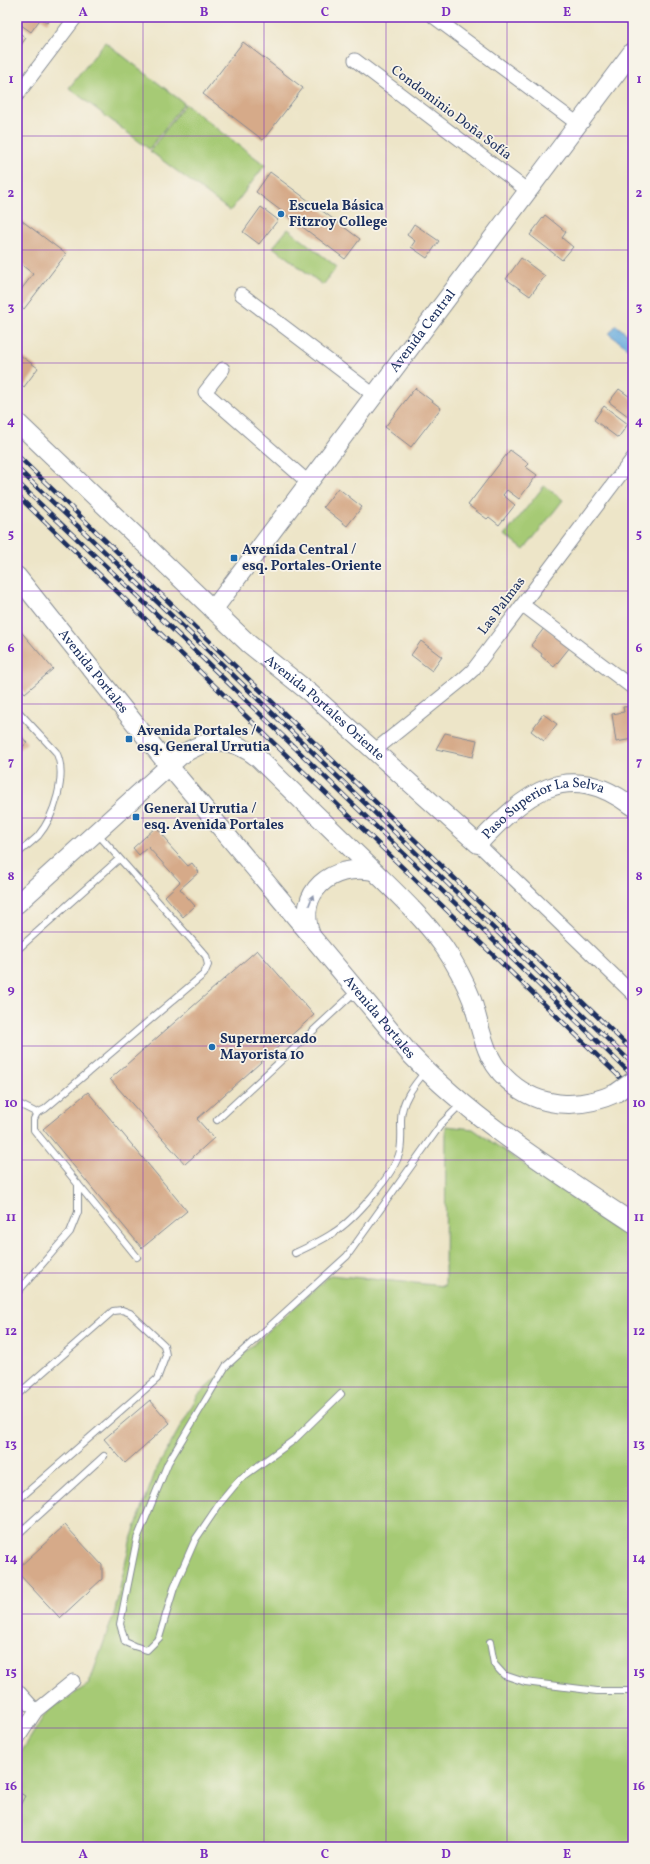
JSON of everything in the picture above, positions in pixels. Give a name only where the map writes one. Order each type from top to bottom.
[{"type":"street","points":[[17,95],[76,17]]},
{"type":"street","points":[[434,17],[578,124]]},
{"type":"street","name":"Avenida Central","points":[[213,610],[633,51]]},
{"type":"street","name":"Condominio Doña Sofía","points":[[355,60],[528,191]]},
{"type":"street","points":[[241,294],[374,395]]},
{"type":"street","points":[[223,368],[205,392],[309,483]]},
{"type":"street","name":"Avenida Portales Oriente","points":[[17,422],[249,644],[310,693],[478,844],[633,994]]},
{"type":"street","name":"Las Palmas","points":[[374,751],[462,680],[486,654],[633,458]]},
{"type":"street","name":"Avenida Portales","points":[[17,576],[169,766],[356,991],[426,1071],[462,1103],[528,1153],[633,1223]]},
{"type":"street","points":[[523,605],[633,688]]},
{"type":"street","points":[[17,904],[97,833],[180,756],[201,744],[219,741],[239,745],[258,758],[422,918],[457,968],[471,998],[489,1057],[506,1079],[530,1094],[557,1103],[580,1104],[591,1102],[616,1093],[633,1081]]},
{"type":"street","name":"Paso Superior La Selva","points":[[478,844],[505,816],[524,800],[548,787],[561,784],[574,784],[595,787],[617,796],[633,807]]},
{"type":"street","points":[[312,938],[308,924],[307,911],[313,894],[317,888],[332,875],[341,871],[352,869],[373,871]]},
{"type":"street","points":[[17,1740],[36,1711],[72,1681]]},
{"type":"street","points":[[17,1690],[36,1711]]},
{"type":"lane","points":[[17,710],[56,752],[60,760],[62,775],[50,819],[38,836],[17,854]]},
{"type":"lane","points":[[97,833],[206,956],[208,965],[204,974],[45,1109],[36,1113],[34,1119],[34,1130],[137,1257]]},
{"type":"lane","points":[[17,950],[119,859]]},
{"type":"lane","points":[[217,1120],[356,991]]},
{"type":"lane","points":[[295,1254],[345,1225],[391,1172],[400,1153],[402,1136],[401,1119],[404,1102],[426,1071]]},
{"type":"lane","points":[[17,1103],[36,1113]]},
{"type":"lane","points":[[341,1394],[294,1440],[240,1479],[220,1503],[195,1540],[174,1588],[159,1638],[147,1650],[125,1642],[120,1624],[137,1539],[168,1463],[226,1366],[347,1256],[442,1123],[462,1103]]},
{"type":"lane","points":[[17,1293],[70,1232],[78,1212],[78,1184]]},
{"type":"lane","points":[[17,1395],[113,1311],[122,1310],[130,1313],[164,1345],[166,1355],[157,1379],[17,1501]]},
{"type":"lane","points":[[17,1536],[104,1456]]},
{"type":"lane","points":[[490,1642],[494,1664],[504,1675],[525,1682],[597,1691],[633,1691]]},
{"type":"green space","points":[[105,42],[184,103],[149,149],[69,88]]},
{"type":"green space","points":[[185,104],[265,165],[230,211],[150,151]]},
{"type":"green space","points":[[288,229],[337,267],[323,285],[273,247]]},
{"type":"green space","points":[[544,486],[563,500],[524,550],[505,535]]},
{"type":"green space","points":[[446,1126],[473,1129],[633,1240],[633,1847],[17,1847],[17,1759],[47,1711],[89,1684],[115,1611],[130,1542],[156,1470],[198,1395],[330,1275],[445,1286]]},
{"type":"water","points":[[616,325],[631,337],[633,335],[633,343],[629,349],[609,334]]},
{"type":"building","points":[[17,17],[51,17],[47,23],[41,18],[31,32],[17,22]]},
{"type":"building","points":[[17,31],[26,38],[17,50]]},
{"type":"building","points":[[243,42],[303,88],[263,140],[203,94]]},
{"type":"building","points":[[270,172],[360,239],[345,259],[256,192]]},
{"type":"building","points":[[261,207],[278,220],[259,244],[243,232]]},
{"type":"building","points":[[545,215],[566,232],[562,238],[573,247],[562,260],[530,235]]},
{"type":"building","points":[[17,217],[66,254],[24,309],[17,304],[17,295],[33,274],[17,261]]},
{"type":"building","points":[[414,224],[439,241],[427,258],[411,247],[415,241],[407,235]]},
{"type":"building","points":[[521,258],[545,276],[530,296],[506,279]]},
{"type":"building","points":[[17,353],[38,368],[24,387],[17,382]]},
{"type":"building","points":[[415,388],[441,408],[411,447],[385,427]]},
{"type":"building","points":[[619,389],[633,399],[632,419],[609,402]]},
{"type":"building","points":[[604,406],[628,424],[618,438],[594,420]]},
{"type":"building","points":[[510,450],[529,464],[526,467],[537,475],[519,499],[507,490],[503,495],[515,505],[499,525],[489,517],[487,519],[468,505]]},
{"type":"building","points":[[338,488],[362,507],[347,526],[323,507]]},
{"type":"building","points":[[17,627],[53,669],[25,693],[17,684]]},
{"type":"building","points":[[545,627],[570,647],[554,667],[531,645]]},
{"type":"building","points":[[421,641],[442,657],[432,671],[411,655]]},
{"type":"building","points":[[633,706],[633,739],[616,742],[612,714],[624,712],[623,707]]},
{"type":"building","points":[[543,714],[557,724],[544,741],[531,731]]},
{"type":"building","points":[[17,731],[27,743],[17,751]]},
{"type":"building","points":[[445,733],[477,740],[473,757],[436,749]]},
{"type":"building","points":[[156,827],[169,842],[167,843],[188,866],[192,863],[199,872],[180,889],[195,906],[183,917],[165,896],[180,882],[148,847],[139,855],[133,848]]},
{"type":"building","name":"Supermercado Mayorista 10","points":[[257,950],[314,1015],[197,1119],[214,1138],[185,1164],[110,1079]]},
{"type":"building","points":[[88,1092],[187,1211],[142,1248],[43,1129]]},
{"type":"building","points":[[150,1400],[170,1423],[125,1463],[104,1439]]},
{"type":"building","points":[[65,1525],[102,1565],[102,1579],[60,1618],[17,1572],[17,1569]]},
{"type":"building","points":[[17,1791],[25,1796],[17,1811]]},
{"type":"railway","points":[[17,455],[633,1051]]},
{"type":"railway","points":[[17,468],[194,637],[633,1064]]},
{"type":"railway","points":[[17,482],[187,643],[633,1076]]},
{"type":"railway","points":[[17,495],[633,1090]]},
{"type":"place","name":"Escuela Básica Fitzroy College","points":[[281,214]]},
{"type":"place","name":"Avenida Central / esq. Portales-Oriente","points":[[234,558]]},
{"type":"place","name":"Avenida Portales / esq. General Urrutia","points":[[129,739]]},
{"type":"place","name":"General Urrutia / esq. Avenida Portales","points":[[136,817]]},
{"type":"place","name":"Supermercado Mayorista 10","points":[[212,1047]]}]
